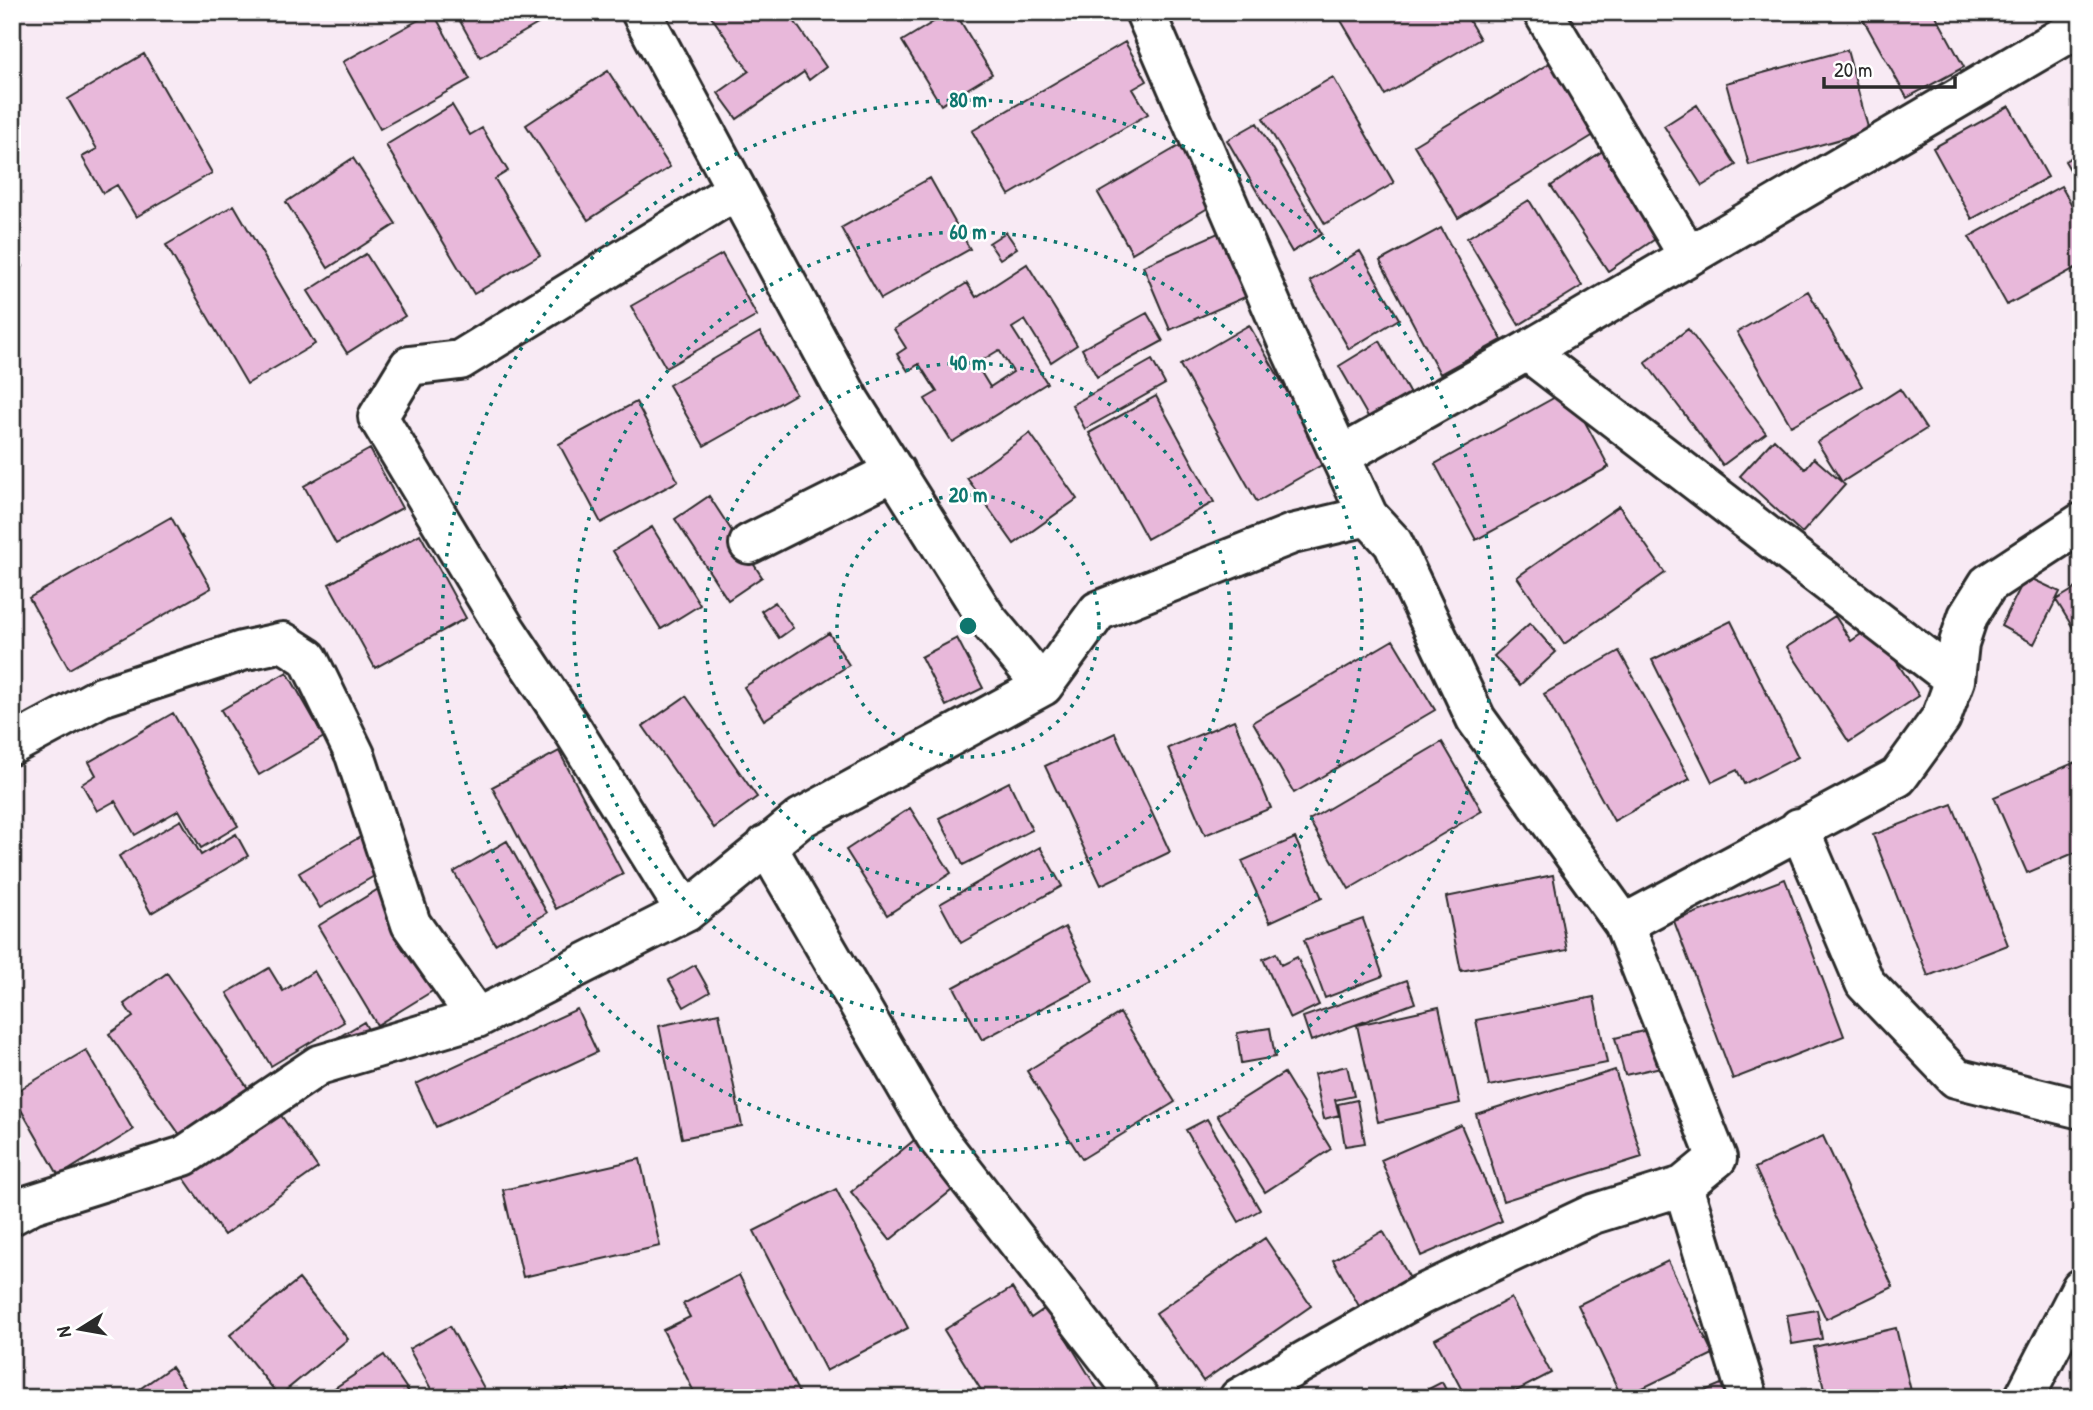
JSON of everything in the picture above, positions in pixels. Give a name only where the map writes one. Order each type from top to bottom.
[{"type":"street","points":[[641,12],[850,401],[987,619],[1042,686]]},
{"type":"street","points":[[1145,12],[1282,329],[1368,516],[1393,543],[1476,719],[1624,924],[1717,1158],[1683,1186],[1592,1214],[1421,1295],[1239,1398]]},
{"type":"street","points":[[1543,12],[1688,256]]},
{"type":"street","points":[[1341,456],[1527,351],[2080,26],[2071,12]]},
{"type":"street","points":[[686,912],[574,732],[506,630],[378,417],[409,366],[460,360],[736,190]]},
{"type":"street","points":[[1527,351],[1955,680]]},
{"type":"street","points":[[749,544],[895,471]]},
{"type":"street","points":[[12,1215],[32,1204],[184,1156],[319,1065],[477,1018],[686,912],[801,818],[1042,686],[1098,611],[1292,534],[1368,516]]},
{"type":"street","points":[[1624,924],[1898,777],[1941,718],[1955,680],[1958,643],[1968,616],[1989,584],[2081,523]]},
{"type":"street","points":[[12,745],[101,697],[242,651],[283,642],[308,658],[355,755],[411,924],[477,1018]]},
{"type":"street","points":[[1799,828],[1865,983],[1956,1078],[2081,1109]]},
{"type":"street","points":[[766,845],[935,1135],[1139,1398]]},
{"type":"street","points":[[1683,1186],[1748,1398]]},
{"type":"street","points":[[2024,1398],[2079,1296]]},
{"type":"building","points":[[433,12],[470,79],[380,129],[343,62]]},
{"type":"building","points":[[455,12],[547,12],[550,17],[480,57]]},
{"type":"building","points":[[788,12],[826,67],[809,80],[804,72],[737,119],[718,93],[749,71],[709,13]]},
{"type":"building","points":[[950,12],[955,12],[992,74],[941,105],[902,41]]},
{"type":"building","points":[[1336,12],[1464,12],[1480,39],[1385,95]]},
{"type":"building","points":[[1859,12],[1934,12],[1964,67],[1907,98]]},
{"type":"building","points":[[1125,42],[1147,81],[1133,89],[1148,114],[1009,195],[972,131]]},
{"type":"building","points":[[1847,50],[1869,131],[1749,165],[1726,83]]},
{"type":"building","points":[[144,54],[212,173],[136,217],[117,185],[103,193],[82,157],[97,149],[68,99]]},
{"type":"building","points":[[1558,58],[1602,130],[1458,218],[1414,145]]},
{"type":"building","points":[[608,71],[670,167],[588,220],[526,125]]},
{"type":"building","points":[[1333,77],[1394,183],[1325,224],[1263,118]]},
{"type":"building","points":[[452,105],[470,135],[482,128],[508,171],[495,179],[540,255],[474,294],[386,145]]},
{"type":"building","points":[[1697,105],[1736,165],[1702,186],[1664,126]]},
{"type":"building","points":[[2009,106],[2048,177],[1972,219],[1933,148]]},
{"type":"building","points":[[1257,123],[1322,234],[1292,252],[1227,140]]},
{"type":"building","points":[[1613,144],[1670,229],[1608,271],[1551,186]]},
{"type":"building","points":[[1179,146],[1213,205],[1132,253],[1098,193]]},
{"type":"building","points":[[2081,152],[2081,188],[2065,161]]},
{"type":"building","points":[[353,158],[396,224],[328,268],[286,202]]},
{"type":"building","points":[[930,178],[970,249],[881,299],[841,228]]},
{"type":"building","points":[[2061,186],[2081,221],[2081,265],[2007,305],[1969,237]]},
{"type":"building","points":[[1529,200],[1582,286],[1519,325],[1467,238]]},
{"type":"building","points":[[234,205],[315,344],[247,384],[166,245]]},
{"type":"building","points":[[1441,228],[1502,340],[1440,374],[1380,261]]},
{"type":"building","points":[[1225,230],[1252,294],[1170,330],[1143,266]]},
{"type":"building","points":[[1006,232],[1017,248],[1000,259],[989,243]]},
{"type":"building","points":[[12,249],[23,266],[12,273]]},
{"type":"building","points":[[1360,251],[1399,319],[1349,349],[1310,281]]},
{"type":"building","points":[[366,254],[405,316],[347,353],[308,291]]},
{"type":"building","points":[[722,254],[757,316],[666,368],[631,306]]},
{"type":"building","points":[[1027,264],[1077,345],[1051,362],[1025,320],[1012,328],[1047,383],[952,442],[925,399],[937,392],[919,364],[908,371],[897,354],[906,348],[894,329],[967,283],[976,297]],"holes":[[[999,350],[1013,372],[990,387],[976,364]]]},
{"type":"building","points":[[1808,291],[1862,386],[1791,426],[1737,332]]},
{"type":"building","points":[[1147,313],[1163,341],[1097,377],[1082,349]]},
{"type":"building","points":[[1249,325],[1327,462],[1257,502],[1180,365]]},
{"type":"building","points":[[1688,329],[1766,433],[1723,465],[1645,362]]},
{"type":"building","points":[[760,332],[796,394],[704,446],[669,385]]},
{"type":"building","points":[[1380,341],[1411,396],[1370,420],[1339,366]]},
{"type":"building","points":[[1152,360],[1165,384],[1085,429],[1072,405]]},
{"type":"building","points":[[1900,389],[1926,429],[1842,482],[1817,442]]},
{"type":"building","points":[[1568,390],[1609,467],[1476,540],[1435,464]]},
{"type":"building","points":[[1156,396],[1214,502],[1147,539],[1089,433]]},
{"type":"building","points":[[636,402],[678,481],[601,523],[559,444]]},
{"type":"building","points":[[1030,433],[1077,499],[1014,544],[967,478]]},
{"type":"building","points":[[1774,439],[1805,469],[1814,458],[1845,485],[1802,533],[1740,476]]},
{"type":"building","points":[[370,449],[402,508],[336,544],[304,486]]},
{"type":"building","points":[[709,496],[762,577],[728,600],[675,519]]},
{"type":"building","points":[[1619,506],[1665,573],[1564,644],[1517,577]]},
{"type":"building","points":[[171,517],[211,588],[69,669],[29,598]]},
{"type":"building","points":[[652,527],[700,605],[661,629],[613,551]]},
{"type":"building","points":[[420,534],[466,618],[375,668],[329,584]]},
{"type":"building","points":[[2026,576],[2060,592],[2034,644],[2001,626]]},
{"type":"building","points":[[2081,585],[2081,641],[2056,600]]},
{"type":"building","points":[[775,602],[793,628],[779,638],[761,611]]},
{"type":"building","points":[[1835,616],[1851,641],[1873,626],[1919,696],[1849,742],[1787,647]]},
{"type":"building","points":[[1731,621],[1798,757],[1744,784],[1737,770],[1712,782],[1652,660]]},
{"type":"building","points":[[1530,623],[1556,652],[1520,685],[1494,656]]},
{"type":"building","points":[[829,633],[849,665],[764,720],[744,687]]},
{"type":"building","points":[[957,638],[983,688],[946,706],[921,657]]},
{"type":"building","points":[[1393,640],[1435,710],[1294,793],[1253,722]]},
{"type":"building","points":[[1619,651],[1690,779],[1614,821],[1544,694]]},
{"type":"building","points":[[287,672],[324,737],[259,775],[221,710]]},
{"type":"building","points":[[686,696],[757,797],[714,828],[643,726]]},
{"type":"building","points":[[173,713],[238,826],[201,848],[179,810],[135,835],[115,801],[97,811],[82,784],[96,775],[89,762]]},
{"type":"building","points":[[1234,720],[1271,808],[1205,835],[1168,748]]},
{"type":"building","points":[[1115,733],[1170,852],[1101,885],[1045,766]]},
{"type":"building","points":[[1442,742],[1482,811],[1349,889],[1309,820]]},
{"type":"building","points":[[559,751],[623,874],[556,909],[492,787]]},
{"type":"building","points":[[2076,762],[2081,772],[2081,850],[2027,873],[1994,797]]},
{"type":"building","points":[[1009,782],[1032,830],[963,865],[939,818]]},
{"type":"building","points":[[1952,804],[2008,945],[1928,976],[1873,835]]},
{"type":"building","points":[[910,808],[951,873],[887,915],[846,850]]},
{"type":"building","points":[[181,820],[201,855],[236,834],[248,856],[151,913],[119,856]]},
{"type":"building","points":[[365,834],[386,869],[320,908],[299,873]]},
{"type":"building","points":[[1295,838],[1322,898],[1270,922],[1242,861]]},
{"type":"building","points":[[507,841],[547,913],[495,944],[454,872]]},
{"type":"building","points":[[1040,847],[1062,886],[961,943],[940,904]]},
{"type":"building","points":[[1553,875],[1567,950],[1461,971],[1446,897]]},
{"type":"building","points":[[1785,879],[1844,1036],[1733,1079],[1674,921]]},
{"type":"building","points":[[385,885],[444,984],[377,1025],[318,926]]},
{"type":"building","points":[[1363,919],[1383,976],[1325,998],[1304,940]]},
{"type":"building","points":[[1065,927],[1093,981],[982,1040],[954,987]]},
{"type":"building","points":[[1276,953],[1281,965],[1297,957],[1319,1005],[1290,1019],[1263,959]]},
{"type":"building","points":[[695,965],[710,992],[684,1007],[669,980]]},
{"type":"building","points":[[269,968],[283,991],[314,971],[344,1022],[271,1066],[227,993]]},
{"type":"building","points":[[167,973],[250,1091],[183,1139],[109,1034],[133,1017],[124,1004]]},
{"type":"building","points":[[1407,980],[1415,1003],[1311,1041],[1303,1017]]},
{"type":"building","points":[[1594,997],[1607,1063],[1489,1086],[1476,1020]]},
{"type":"building","points":[[1439,1007],[1460,1103],[1378,1122],[1357,1025]]},
{"type":"building","points":[[577,1009],[597,1052],[436,1127],[416,1084]]},
{"type":"building","points":[[719,1013],[742,1126],[682,1138],[659,1026]]},
{"type":"building","points":[[1120,1013],[1175,1102],[1082,1159],[1027,1071]]},
{"type":"building","points":[[364,1022],[376,1044],[349,1059],[337,1038]]},
{"type":"building","points":[[1270,1028],[1275,1057],[1241,1063],[1237,1033]]},
{"type":"building","points":[[1651,1029],[1661,1067],[1625,1075],[1615,1038]]},
{"type":"building","points":[[86,1050],[133,1130],[59,1176],[12,1094]]},
{"type":"building","points":[[1347,1066],[1354,1096],[1335,1100],[1339,1115],[1324,1119],[1314,1074]]},
{"type":"building","points":[[1615,1070],[1642,1157],[1503,1201],[1476,1114]]},
{"type":"building","points":[[1284,1073],[1331,1149],[1265,1192],[1217,1115]]},
{"type":"building","points":[[1357,1100],[1365,1143],[1345,1146],[1338,1104]]},
{"type":"building","points":[[273,1104],[318,1168],[224,1235],[179,1171]]},
{"type":"building","points":[[1207,1119],[1260,1210],[1239,1222],[1186,1130]]},
{"type":"building","points":[[1461,1125],[1502,1221],[1421,1256],[1381,1160]]},
{"type":"building","points":[[1823,1136],[1893,1287],[1826,1319],[1755,1168]]},
{"type":"building","points":[[918,1137],[957,1186],[890,1240],[851,1192]]},
{"type":"building","points":[[640,1159],[660,1246],[523,1277],[503,1190]]},
{"type":"building","points":[[836,1189],[908,1328],[826,1371],[754,1231]]},
{"type":"building","points":[[1383,1231],[1415,1287],[1364,1315],[1333,1260]]},
{"type":"building","points":[[1265,1238],[1311,1306],[1203,1381],[1156,1313]]},
{"type":"building","points":[[1668,1261],[1713,1354],[1622,1398],[1578,1305]]},
{"type":"building","points":[[739,1275],[800,1395],[795,1398],[697,1398],[663,1330],[690,1317],[683,1304]]},
{"type":"building","points":[[299,1279],[348,1339],[279,1396],[230,1335]]},
{"type":"building","points":[[1012,1288],[1031,1318],[1047,1307],[1103,1398],[986,1398],[944,1330]]},
{"type":"building","points":[[1511,1298],[1551,1373],[1503,1398],[1466,1398],[1435,1339]]},
{"type":"building","points":[[1817,1310],[1822,1339],[1792,1344],[1787,1315]]},
{"type":"building","points":[[450,1326],[484,1388],[466,1398],[436,1398],[409,1349]]},
{"type":"building","points":[[1896,1328],[1911,1391],[1881,1398],[1826,1398],[1814,1347]]},
{"type":"building","points":[[384,1355],[413,1398],[320,1398]]},
{"type":"building","points":[[171,1367],[192,1398],[127,1398]]},
{"type":"building","points":[[1442,1382],[1450,1398],[1411,1398]]},
{"type":"building","points":[[1721,1384],[1727,1398],[1688,1398]]},
{"type":"building","points":[[567,1388],[571,1398],[542,1398]]}]
